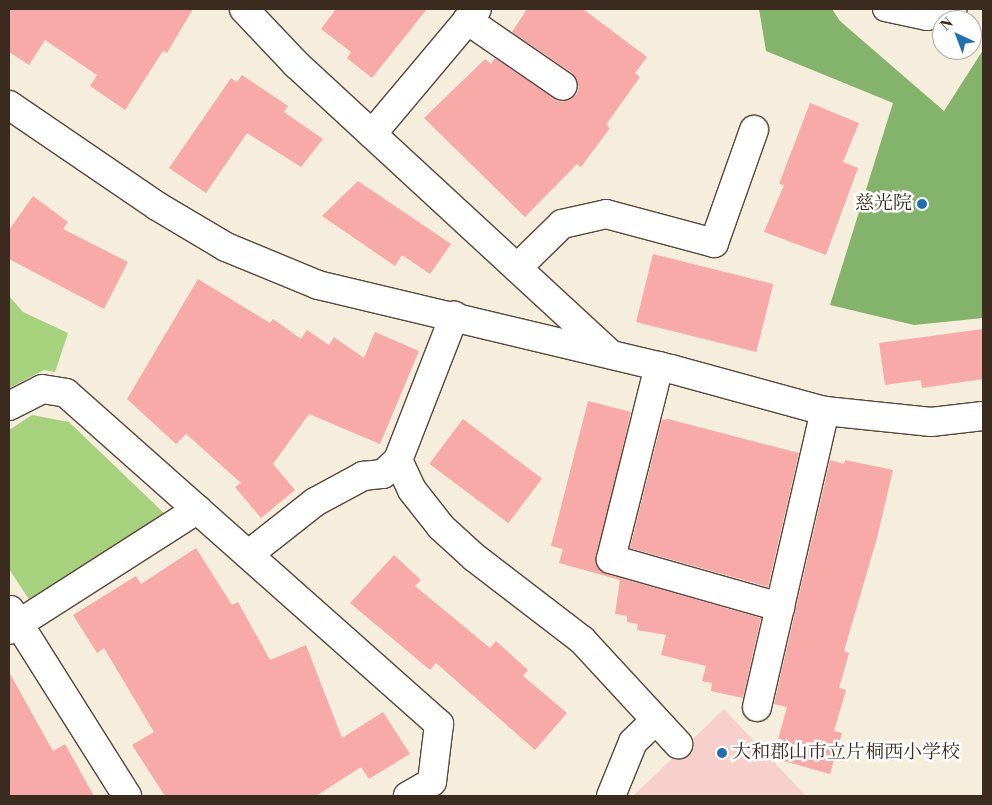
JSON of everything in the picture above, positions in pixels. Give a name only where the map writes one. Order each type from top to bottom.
[{"type":"street","points":[[244,9],[296,64],[610,354]]},
{"type":"street","points":[[372,134],[472,14],[562,86]]},
{"type":"street","points":[[9,105],[157,206],[226,247],[318,285],[659,366],[820,430],[931,422],[983,416]]},
{"type":"street","points":[[517,268],[562,224],[606,214],[714,243],[754,130]]},
{"type":"street","points":[[249,554],[315,502],[363,476],[383,474],[398,460],[454,316]]},
{"type":"street","points":[[659,366],[610,559],[780,607]]},
{"type":"street","points":[[9,406],[42,389],[66,393],[440,724],[432,782],[408,796]]},
{"type":"street","points":[[756,707],[820,430]]},
{"type":"street","points":[[398,460],[412,490],[441,527],[475,558],[582,640],[678,744]]},
{"type":"street","points":[[127,796],[12,621],[198,509]]},
{"type":"street","points":[[611,796],[633,742],[655,721]]},
{"type":"lane","points":[[884,9],[927,18],[955,9]]},
{"type":"shaded area","name":"大和郡山市立片桐西小学校","points":[[724,709],[806,796],[633,796]]},
{"type":"green space","name":"慈光院","points":[[759,9],[832,9],[840,21],[944,111],[977,60],[982,60],[983,50],[983,318],[914,325],[830,305],[893,103],[766,51]]},
{"type":"green space","points":[[9,296],[23,312],[68,333],[55,372],[44,370],[9,388]]},
{"type":"green space","points":[[32,415],[69,422],[168,517],[34,607],[9,569],[9,430]]},
{"type":"building","points":[[9,9],[193,9],[167,53],[163,51],[125,110],[90,86],[97,75],[45,40],[29,65],[9,52]]},
{"type":"building","points":[[336,9],[427,9],[372,78],[347,58],[351,52],[321,29]]},
{"type":"building","points":[[527,9],[583,9],[647,57],[635,73],[640,77],[606,125],[610,128],[581,167],[577,164],[525,217],[424,118],[485,59],[491,64],[495,58],[562,102],[576,95],[579,87],[572,73],[512,32]]},
{"type":"building","points":[[242,75],[288,106],[284,112],[323,139],[301,167],[247,133],[206,193],[169,168],[231,78],[237,82]]},
{"type":"building","points":[[810,103],[859,123],[843,162],[858,168],[826,255],[764,232],[784,185],[779,184]]},
{"type":"building","points":[[358,181],[451,244],[430,274],[402,255],[395,266],[322,216]]},
{"type":"building","points":[[33,196],[68,222],[63,229],[128,262],[104,309],[9,259],[9,230]]},
{"type":"building","points":[[653,254],[773,284],[756,352],[636,322]]},
{"type":"building","points":[[198,279],[270,323],[273,319],[301,339],[307,330],[329,345],[334,337],[364,358],[375,332],[419,351],[380,444],[309,414],[273,464],[295,490],[261,518],[235,487],[241,483],[186,434],[176,444],[127,399]]},
{"type":"building","points":[[983,329],[983,379],[922,388],[921,380],[885,385],[879,343]]},
{"type":"building","points":[[588,401],[631,412],[596,564],[607,574],[761,618],[743,698],[711,691],[712,683],[702,681],[706,666],[661,655],[666,635],[637,630],[638,624],[627,622],[627,616],[615,614],[620,580],[559,563],[563,549],[551,546]]},
{"type":"building","points":[[463,419],[542,479],[508,523],[429,464]]},
{"type":"building","points":[[668,419],[799,453],[768,587],[630,548],[662,420]]},
{"type":"building","points":[[830,460],[844,464],[845,460],[893,470],[877,538],[844,651],[849,653],[839,688],[846,690],[834,731],[842,733],[830,774],[773,758],[787,707],[774,704]]},
{"type":"building","points":[[196,548],[232,605],[238,602],[270,660],[306,645],[342,738],[383,712],[410,754],[369,779],[361,767],[316,796],[165,796],[132,745],[154,732],[104,648],[97,653],[73,615],[136,576],[141,584]]},
{"type":"building","points":[[394,555],[421,580],[415,586],[490,648],[496,641],[528,670],[523,676],[567,713],[535,750],[436,663],[430,670],[350,603]]},
{"type":"building","points":[[9,672],[53,751],[65,744],[94,796],[9,796]]},
{"type":"place","name":"慈光院","points":[[922,204]]},
{"type":"place","name":"大和郡山市立片桐西小学校","points":[[722,753]]}]
